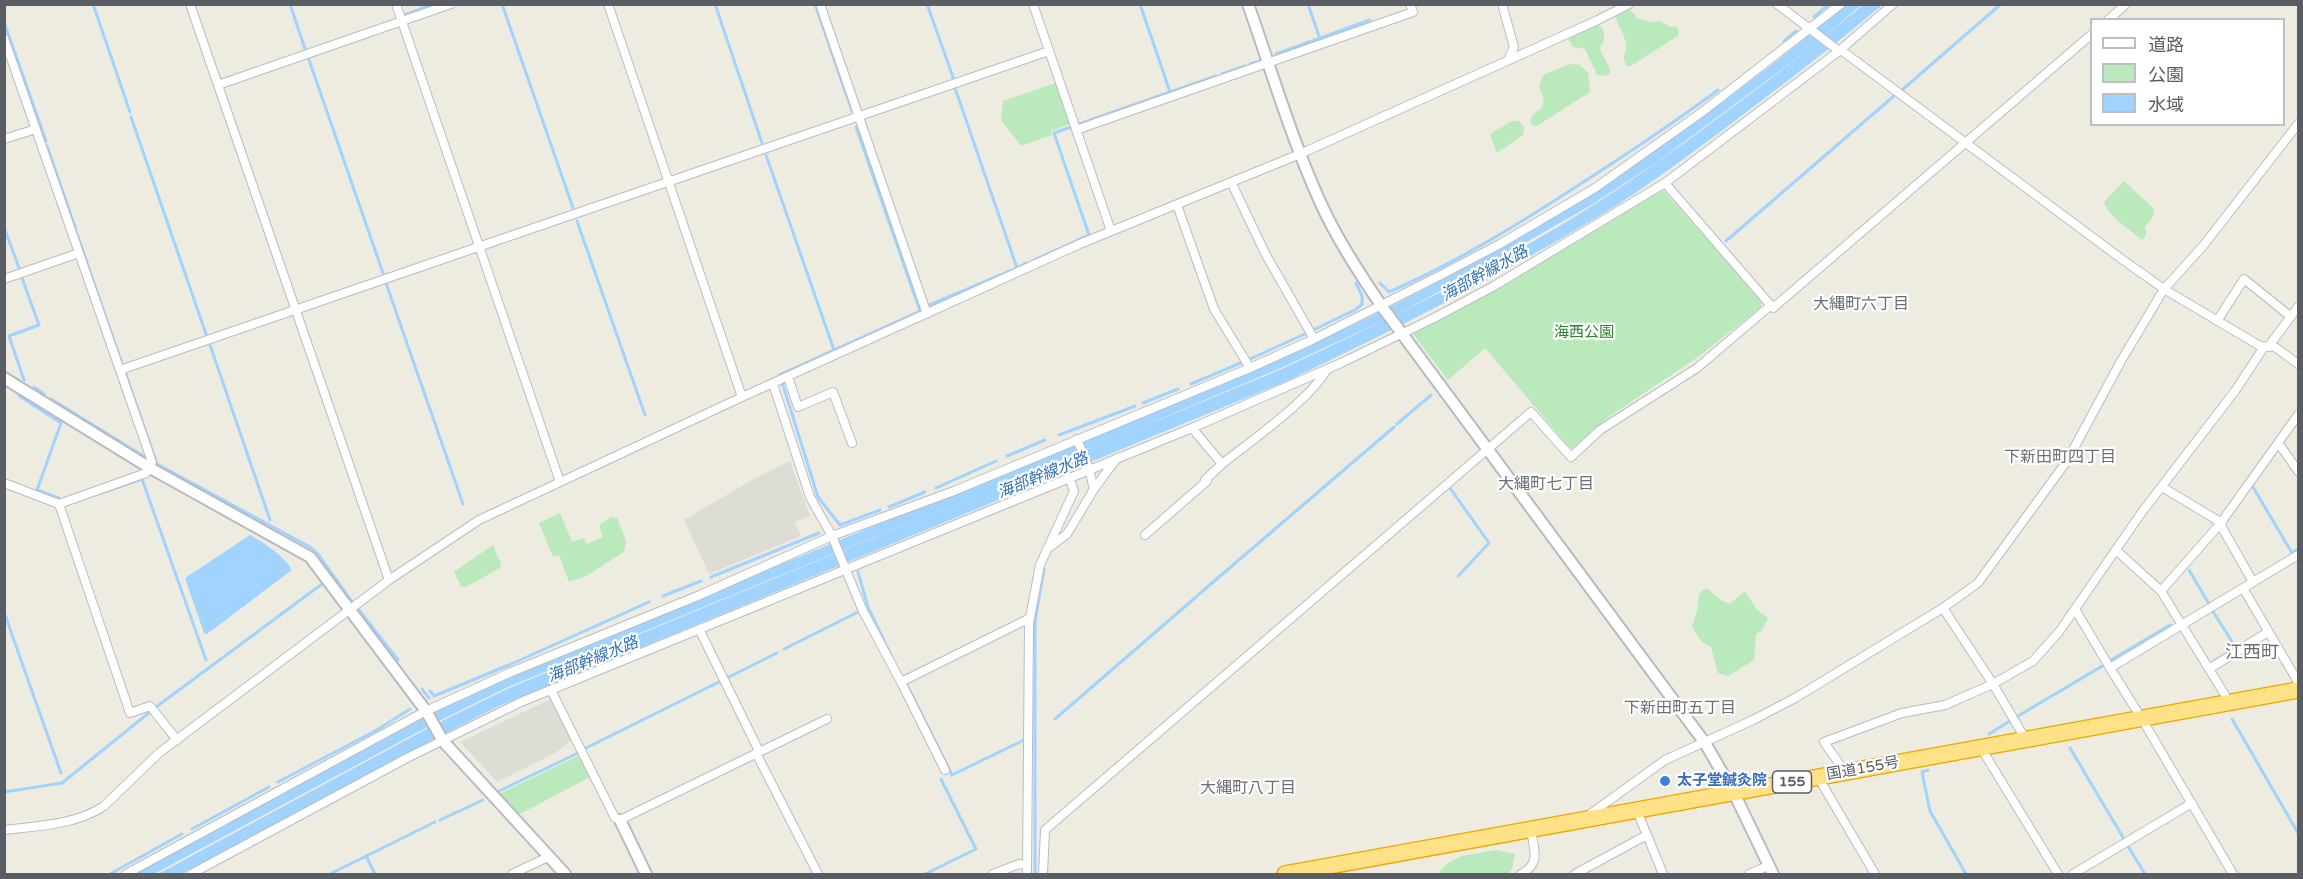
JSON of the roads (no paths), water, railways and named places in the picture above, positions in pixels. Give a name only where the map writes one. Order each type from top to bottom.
[{"type":"highway","name":"国道155号","points":[[1285,874],[2298,690]]},
{"type":"street","points":[[190,4],[389,580]]},
{"type":"street","points":[[396,4],[560,482]]},
{"type":"street","points":[[218,85],[451,4]]},
{"type":"street","points":[[608,4],[742,397]]},
{"type":"street","points":[[820,4],[927,314]]},
{"type":"street","points":[[1034,4],[1111,231]]},
{"type":"street","points":[[1248,4],[1300,154],[1323,208],[1382,307],[1705,743],[1734,793],[1771,870],[1749,874]]},
{"type":"street","points":[[1077,130],[1413,12],[1410,4]]},
{"type":"street","points":[[1502,4],[1514,47],[1508,60]]},
{"type":"street","points":[[4,830],[56,823],[95,812],[159,753],[389,580],[479,520],[742,397],[1111,231],[1232,184],[1629,4]]},
{"type":"street","points":[[1777,4],[2164,289],[2260,346],[2275,347],[2298,364]]},
{"type":"street","points":[[126,874],[427,712],[541,660],[700,595],[832,536],[954,491],[1250,368],[1382,307],[1500,244],[1595,188],[1660,143],[1812,30],[1841,4]]},
{"type":"street","points":[[191,874],[441,738],[521,702],[1069,477],[1088,467],[1192,428],[1326,370],[1494,286],[1665,183],[1893,4]]},
{"type":"street","points":[[2111,18],[2126,4]]},
{"type":"street","points":[[1665,183],[1773,308],[2090,35]]},
{"type":"street","points":[[4,38],[152,462],[146,473],[58,504],[4,483]]},
{"type":"street","points":[[1514,47],[1530,50]]},
{"type":"street","points":[[120,370],[1049,51]]},
{"type":"street","points":[[1581,821],[1665,760],[1705,743],[1795,698],[1943,608],[1978,583],[2067,461],[2121,361],[2164,289],[2203,246],[2298,124]]},
{"type":"street","points":[[4,139],[36,129]]},
{"type":"street","points":[[1232,184],[1266,255],[1314,339]]},
{"type":"street","points":[[1177,205],[1214,309],[1250,368]]},
{"type":"street","points":[[4,279],[79,253]]},
{"type":"street","points":[[2217,321],[2244,279],[2290,316]]},
{"type":"street","points":[[1027,874],[1027,865],[1045,830],[1531,412],[1571,457],[1600,429],[1697,368],[1771,305]]},
{"type":"street","points":[[1845,772],[1824,742],[1902,713],[1945,705],[1993,684],[2033,661],[2047,647],[2266,347],[2298,307]]},
{"type":"street","points":[[1145,534],[1207,482],[1205,480],[1222,464],[1303,398],[1319,382],[1326,370]]},
{"type":"street","points":[[788,377],[798,407],[833,392],[852,443]]},
{"type":"street","points":[[4,378],[150,468],[305,553],[317,564],[427,712],[441,738],[565,874]]},
{"type":"street","points":[[773,384],[810,497],[832,536],[862,609],[945,770]]},
{"type":"street","points":[[2162,591],[2221,524],[2298,415]]},
{"type":"street","points":[[1192,428],[1222,464]]},
{"type":"street","points":[[1077,440],[1094,489]]},
{"type":"street","points":[[2279,444],[2298,471]]},
{"type":"street","points":[[1046,550],[1067,534],[1094,489],[1118,457]]},
{"type":"street","points":[[1043,874],[1036,844],[1030,618],[1036,584],[1046,550],[1074,491],[1069,477]]},
{"type":"street","points":[[2162,488],[2221,524],[2253,582]]},
{"type":"street","points":[[58,504],[130,713],[150,706],[177,740]]},
{"type":"street","points":[[2116,551],[2162,591],[2230,703]]},
{"type":"street","points":[[2110,668],[2298,555]]},
{"type":"street","points":[[2243,588],[2298,682]]},
{"type":"street","points":[[1943,608],[1993,684],[2026,740]]},
{"type":"street","points":[[2075,609],[2234,874]]},
{"type":"street","points":[[901,682],[1030,618]]},
{"type":"street","points":[[699,628],[818,874]]},
{"type":"street","points":[[2209,669],[2268,632]]},
{"type":"street","points":[[551,690],[615,818],[620,820],[646,874]]},
{"type":"street","points":[[620,820],[827,719]]},
{"type":"street","points":[[1981,748],[2058,874]]},
{"type":"street","points":[[1818,777],[1875,874]]},
{"type":"street","points":[[2073,874],[2192,803]]},
{"type":"street","points":[[1637,811],[1663,874]]},
{"type":"street","points":[[1521,874],[1530,870],[1534,865],[1531,830]]},
{"type":"street","points":[[1575,874],[1647,836]]},
{"type":"street","points":[[512,874],[548,857]]},
{"type":"street","points":[[993,874],[1019,864],[1027,865]]},
{"type":"water","name":"海部幹線水路","points":[[1845,5],[1861,5],[1825,36],[1863,5],[1882,5],[1755,106],[1634,193],[1523,260],[1406,322],[1287,381],[499,706],[182,874],[158,874],[432,726],[509,688],[986,491],[508,687],[431,725],[154,874],[134,874],[427,716],[510,676],[1277,360],[1374,315],[1508,243],[1626,170],[1738,91]],"holes":[[[1820,41],[1681,145],[1653,165],[1624,185],[1595,204],[1519,249],[1397,314],[1593,204],[1657,162]],[[1387,319],[1282,369],[1118,437],[1281,368]]]},
{"type":"water","points":[[250,535],[279,555],[292,570],[207,634],[204,633],[185,578]]},
{"type":"waterway","points":[[93,4],[130,112]]},
{"type":"waterway","points":[[290,4],[306,52]]},
{"type":"waterway","points":[[404,15],[435,4]]},
{"type":"waterway","points":[[502,4],[573,208]]},
{"type":"waterway","points":[[715,4],[762,143]]},
{"type":"waterway","points":[[815,4],[852,111]]},
{"type":"waterway","points":[[927,4],[954,80]]},
{"type":"waterway","points":[[1140,4],[1170,92]]},
{"type":"waterway","points":[[1308,4],[1320,39]]},
{"type":"waterway","points":[[1814,17],[1829,4]]},
{"type":"waterway","points":[[1902,90],[2001,4]]},
{"type":"waterway","points":[[1276,54],[1370,20]]},
{"type":"waterway","points":[[4,22],[46,141]]},
{"type":"waterway","points":[[1784,41],[1796,31]]},
{"type":"waterway","points":[[308,57],[384,276]]},
{"type":"waterway","points":[[1250,64],[1260,61]]},
{"type":"waterway","points":[[1222,74],[1245,66]]},
{"type":"waterway","points":[[1079,124],[1216,76]]},
{"type":"waterway","points":[[927,306],[1017,268],[955,88]]},
{"type":"waterway","points":[[1380,283],[1389,292],[1489,241],[1619,159],[1718,90]]},
{"type":"waterway","points":[[1726,241],[1894,96]]},
{"type":"waterway","points":[[131,117],[207,337]]},
{"type":"waterway","points":[[780,377],[779,375],[920,311],[856,127]]},
{"type":"waterway","points":[[1034,260],[1089,235],[1054,133],[1071,127]]},
{"type":"waterway","points":[[47,146],[76,230]]},
{"type":"waterway","points":[[766,155],[834,350]]},
{"type":"waterway","points":[[577,221],[645,415]]},
{"type":"waterway","points":[[4,227],[19,268]]},
{"type":"waterway","points":[[77,234],[123,367]]},
{"type":"waterway","points":[[1017,268],[1026,263]]},
{"type":"waterway","points":[[22,278],[39,325],[9,336],[24,380]]},
{"type":"waterway","points":[[386,283],[463,504]]},
{"type":"waterway","points":[[1313,330],[1355,310],[1362,304],[1362,296],[1356,283]]},
{"type":"waterway","points":[[1250,359],[1307,333]]},
{"type":"waterway","points":[[209,342],[270,520]]},
{"type":"waterway","points":[[1191,384],[1243,362]]},
{"type":"waterway","points":[[4,371],[21,382]]},
{"type":"waterway","points":[[125,372],[157,464],[310,547],[318,554],[353,603]]},
{"type":"waterway","points":[[782,382],[818,497],[840,525],[880,510]]},
{"type":"waterway","points":[[34,387],[44,394]]},
{"type":"waterway","points":[[1143,403],[1178,389]]},
{"type":"waterway","points":[[1397,424],[1431,395]]},
{"type":"waterway","points":[[19,396],[61,423],[37,490],[59,498]]},
{"type":"waterway","points":[[51,399],[145,457]]},
{"type":"waterway","points":[[1059,435],[1135,406]]},
{"type":"waterway","points":[[1198,595],[1394,427]]},
{"type":"waterway","points":[[1007,456],[1045,440]]},
{"type":"waterway","points":[[936,488],[996,461]]},
{"type":"waterway","points":[[104,492],[142,479],[206,660]]},
{"type":"waterway","points":[[2253,487],[2292,553],[2298,549]]},
{"type":"waterway","points":[[1450,488],[1489,543],[1458,576]]},
{"type":"waterway","points":[[889,507],[925,492]]},
{"type":"waterway","points":[[711,577],[819,533]]},
{"type":"waterway","points":[[1035,874],[1035,621],[1044,569]]},
{"type":"waterway","points":[[2189,570],[2209,604]]},
{"type":"waterway","points":[[858,572],[868,607],[897,668]]},
{"type":"waterway","points":[[663,596],[701,581]]},
{"type":"waterway","points":[[156,707],[322,584]]},
{"type":"waterway","points":[[1055,719],[1196,597]]},
{"type":"waterway","points":[[430,691],[434,696],[649,602]]},
{"type":"waterway","points":[[359,610],[398,660]]},
{"type":"waterway","points":[[2212,610],[2236,648],[2214,661]]},
{"type":"waterway","points":[[4,612],[61,773]]},
{"type":"waterway","points":[[784,649],[858,612]]},
{"type":"waterway","points":[[2111,660],[2170,625]]},
{"type":"waterway","points":[[729,677],[777,653]]},
{"type":"waterway","points":[[2018,716],[2104,665]]},
{"type":"waterway","points":[[584,749],[719,682]]},
{"type":"waterway","points":[[906,683],[952,775],[1024,740]]},
{"type":"waterway","points":[[422,689],[429,698]]},
{"type":"waterway","points":[[278,782],[377,730],[410,709]]},
{"type":"waterway","points":[[4,792],[62,783],[150,712]]},
{"type":"waterway","points":[[2232,719],[2298,833]]},
{"type":"waterway","points":[[1989,734],[2010,721]]},
{"type":"waterway","points":[[2070,748],[2124,839]]},
{"type":"waterway","points":[[497,792],[578,753]]},
{"type":"waterway","points":[[1928,770],[1922,772],[1930,811],[1966,874]]},
{"type":"waterway","points":[[925,874],[976,849],[941,779]]},
{"type":"waterway","points":[[192,829],[269,787]]},
{"type":"waterway","points":[[440,820],[483,800]]},
{"type":"waterway","points":[[330,874],[435,822]]},
{"type":"waterway","points":[[110,874],[182,834]]},
{"type":"waterway","points":[[2128,846],[2145,874]]},
{"type":"waterway","points":[[366,856],[375,874]]},
{"type":"place","name":"太子堂鍼灸院","points":[[1665,781]]},
{"type":"district","name":"大縄町六丁目","points":[[1861,305]]},
{"type":"district","name":"下新田町四丁目","points":[[2060,458]]},
{"type":"district","name":"大縄町七丁目","points":[[1546,485]]},
{"type":"district","name":"江西町","points":[[2252,653]]},
{"type":"district","name":"下新田町五丁目","points":[[1680,709]]},
{"type":"district","name":"大縄町八丁目","points":[[1248,789]]},
{"type":"park label","name":"海西公園","points":[[1584,333]]}]
